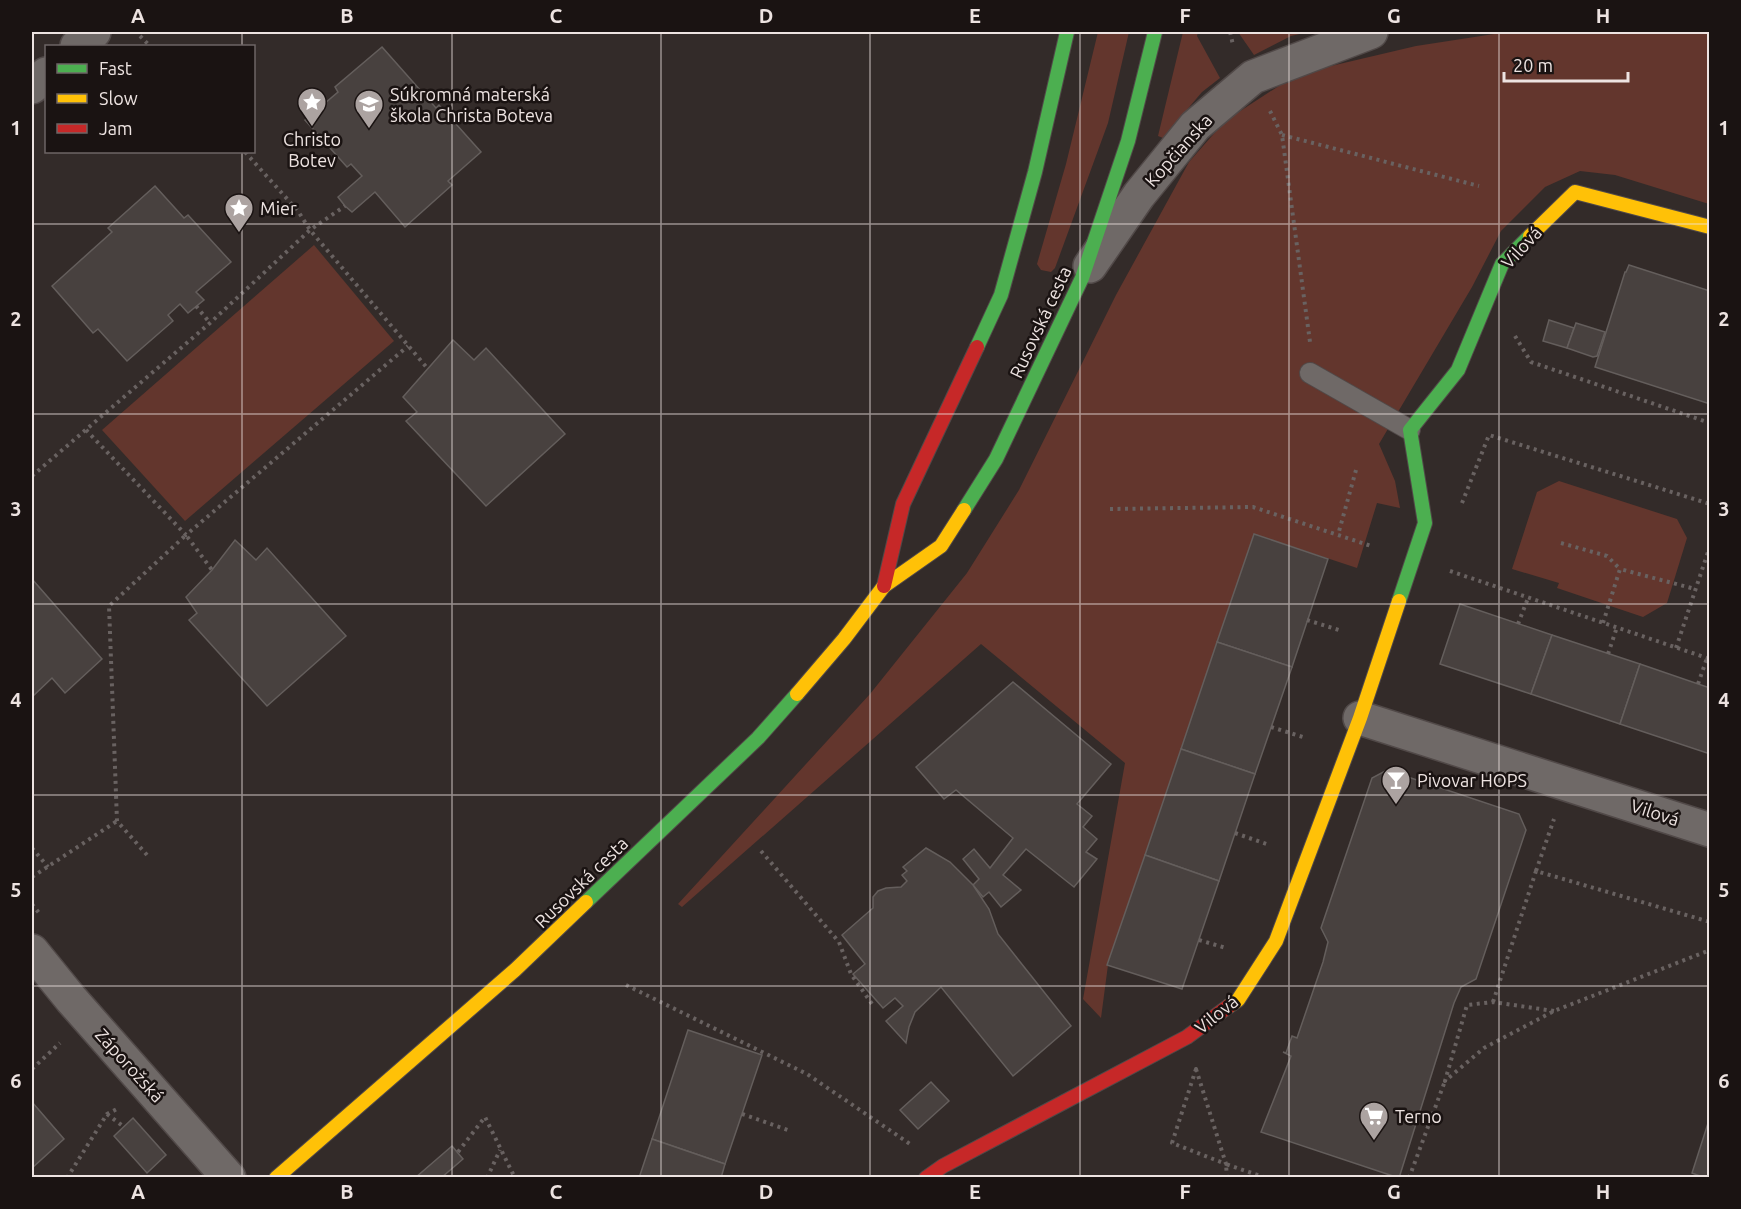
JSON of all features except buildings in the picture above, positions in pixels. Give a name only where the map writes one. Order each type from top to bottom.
[{"type":"street","points":[[78,45],[94,32]]},
{"type":"street","name":"Rusovská cesta","points":[[276,1178],[515,970],[758,738],[844,639],[884,586],[941,546],[996,459],[1082,278],[1128,141],[1155,32]]},
{"type":"street","name":"Kopčianska","points":[[1082,278],[1139,195],[1195,126],[1253,77],[1371,32]]},
{"type":"street","name":"Rusovská cesta","points":[[884,586],[903,504],[1001,295],[1035,172],[1068,34]]},
{"type":"street","points":[[32,87],[45,75]]},
{"type":"street","name":"Vilová","points":[[926,1178],[943,1166],[1187,1037],[1238,1000],[1276,941],[1360,718],[1425,523],[1410,430],[1458,370],[1502,264],[1575,192],[1710,227]]},
{"type":"street","name":"Vilová","points":[[1360,718],[1710,830]]},
{"type":"street","name":"Záporožská","points":[[32,951],[71,999],[229,1178]]},
{"type":"lane","points":[[1310,373],[1410,430]]},
{"type":"path","points":[[140,36],[149,45]]},
{"type":"path","points":[[1253,77],[1282,135],[1310,337],[1310,373]]},
{"type":"path","points":[[1282,135],[1479,186]]},
{"type":"path","points":[[246,153],[298,211],[310,230],[428,369]]},
{"type":"path","points":[[32,476],[210,323],[310,230],[345,206]]},
{"type":"path","points":[[196,306],[210,323]]},
{"type":"path","points":[[1513,329],[1515,339],[1531,362],[1710,423]]},
{"type":"path","points":[[147,855],[117,821],[109,606],[186,535],[408,346]]},
{"type":"path","points":[[86,430],[186,535],[212,570]]},
{"type":"path","points":[[1458,512],[1489,435],[1710,504]]},
{"type":"path","points":[[1338,535],[1356,470]]},
{"type":"path","points":[[1110,509],[1253,507],[1371,546]]},
{"type":"path","points":[[1561,543],[1607,556],[1620,569],[1695,589]]},
{"type":"path","points":[[1676,648],[1710,546]]},
{"type":"path","points":[[1603,623],[1620,569]]},
{"type":"path","points":[[1447,570],[1708,658],[1698,684]]},
{"type":"path","points":[[1518,624],[1528,598]]},
{"type":"path","points":[[1307,620],[1342,631]]},
{"type":"path","points":[[1608,654],[1617,627]]},
{"type":"path","points":[[1271,727],[1306,738]]},
{"type":"path","points":[[32,877],[117,821]]},
{"type":"path","points":[[1235,833],[1269,845]]},
{"type":"path","points":[[32,848],[48,867]]},
{"type":"path","points":[[761,851],[839,942],[850,974],[872,1004]]},
{"type":"path","points":[[1493,1002],[1536,871],[1710,922]]},
{"type":"path","points":[[1199,940],[1233,950]]},
{"type":"path","points":[[1445,1081],[1484,1048],[1554,1011],[1710,950]]},
{"type":"path","points":[[626,984],[807,1074],[943,1166]]},
{"type":"path","points":[[1409,1178],[1445,1081],[1467,1005],[1493,1002],[1554,1011]]},
{"type":"path","points":[[32,1069],[66,1037]]},
{"type":"path","points":[[1227,1178],[1226,1164],[1196,1069],[1172,1143],[1226,1164],[1266,1178]]},
{"type":"path","points":[[67,1178],[107,1114],[126,1104]]},
{"type":"path","points":[[107,1114],[124,1127]]},
{"type":"path","points":[[742,1114],[788,1130]]},
{"type":"path","points":[[458,1152],[485,1117],[514,1178]]},
{"type":"path","points":[[487,1178],[500,1150]]},
{"type":"shaded area","points":[[1098,32],[1129,32],[1108,123],[1055,268],[1051,272],[1041,270],[1037,264],[1066,164]]},
{"type":"shaded area","points":[[1183,32],[1198,32],[1197,36],[1220,78],[1202,92],[1163,138],[1158,136]]},
{"type":"shaded area","points":[[1238,32],[1308,32],[1291,36],[1254,55]]},
{"type":"shaded area","points":[[1507,32],[1709,32],[1709,204],[1615,175],[1580,171],[1545,187],[1501,231],[1472,287],[1379,444],[1395,481],[1400,508],[1377,503],[1357,568],[1254,534],[1108,965],[1101,1018],[1083,999],[1125,763],[981,644],[682,907],[678,904],[870,694],[967,573],[1019,490],[1116,295],[1189,162],[1225,121],[1297,74],[1416,46]]},
{"type":"shaded area","points":[[314,245],[394,341],[185,521],[102,430]]},
{"type":"shaded area","points":[[1559,481],[1677,519],[1687,538],[1667,603],[1643,617],[1557,588],[1559,583],[1512,569],[1537,492]]},
{"type":"traffic: fast","points":[[977,347],[1001,295],[1035,172],[1067,32]]},
{"type":"traffic: fast","points":[[964,510],[996,459],[1082,278],[1128,141],[1155,32]]},
{"type":"traffic: fast","points":[[1399,601],[1425,523],[1410,430],[1458,370],[1502,264],[1530,236]]},
{"type":"traffic: fast","points":[[586,902],[758,738],[797,694]]},
{"type":"traffic: slow","points":[[1530,236],[1575,192],[1710,227]]},
{"type":"traffic: slow","points":[[797,694],[844,639],[884,586],[941,546],[964,510]]},
{"type":"traffic: slow","points":[[1229,1006],[1238,1000],[1276,941],[1360,718],[1399,601]]},
{"type":"traffic: slow","points":[[276,1178],[515,970],[586,902]]},
{"type":"traffic: jam","points":[[884,586],[903,504],[977,347]]},
{"type":"traffic: jam","points":[[926,1178],[943,1166],[1187,1037],[1229,1006]]},
{"type":"place","name":"Christo Botev","points":[[312,128]]},
{"type":"place","name":"Súkromná materská škola Christa Boteva","points":[[369,130]]},
{"type":"place","name":"Mier","points":[[239,234]]},
{"type":"place","name":"Pivovar HOPS","points":[[1396,806]]},
{"type":"place","name":"Terno","points":[[1374,1142]]}]
